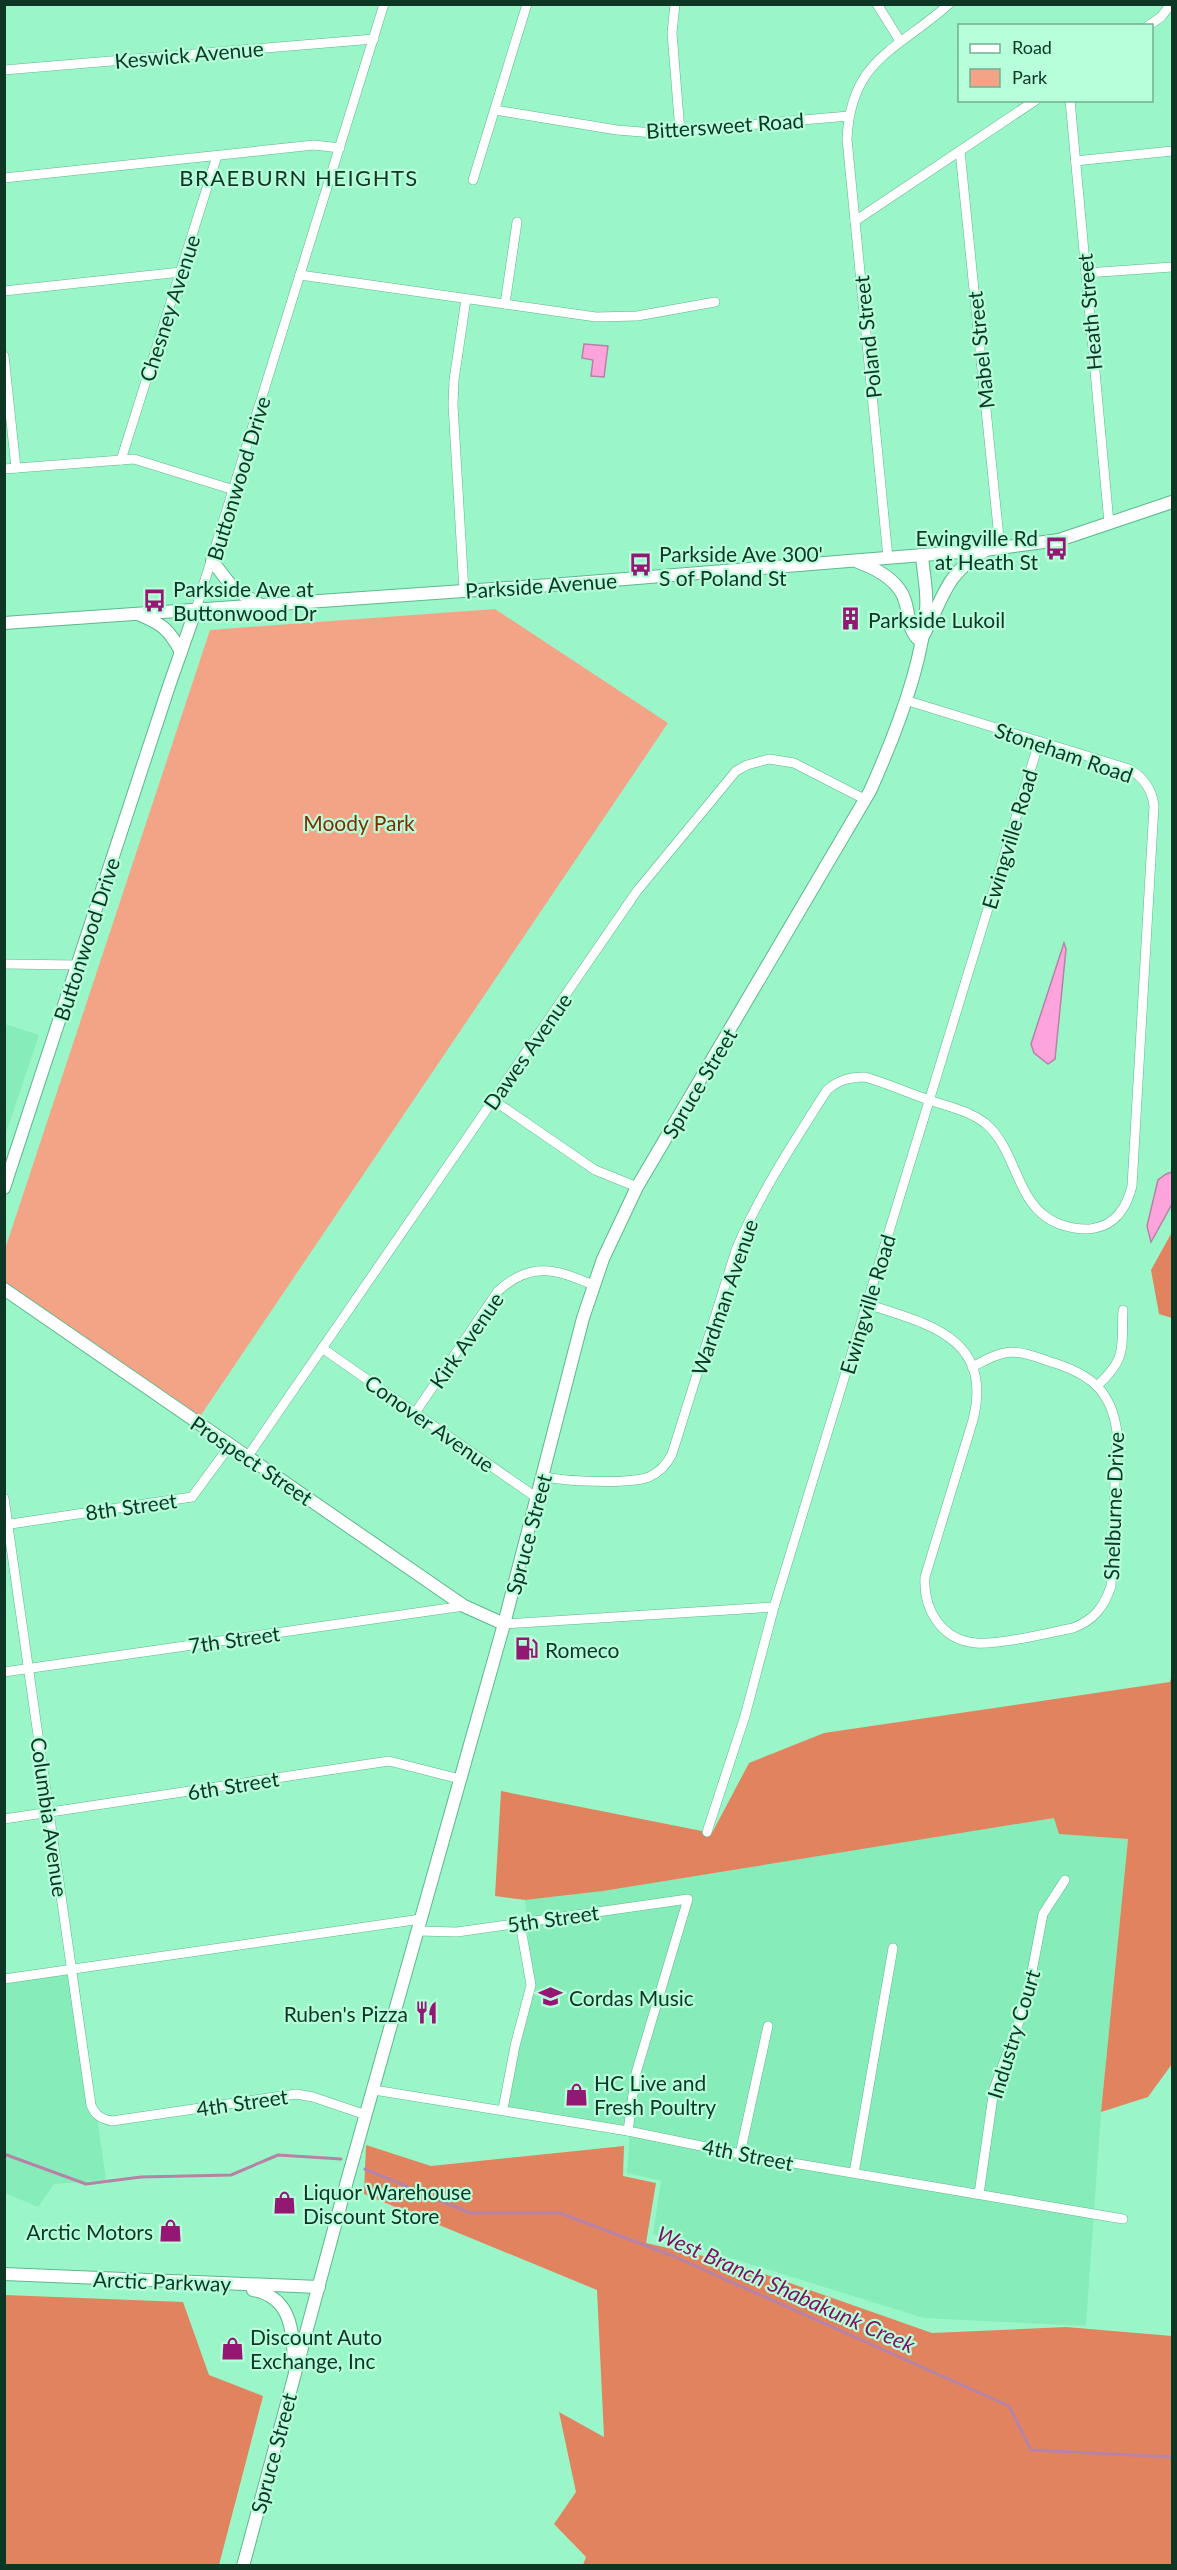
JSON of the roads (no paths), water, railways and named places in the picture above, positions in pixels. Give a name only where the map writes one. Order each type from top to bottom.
[{"type":"street","name":"Buttonwood Drive","points":[[4,1188],[212,561],[384,4]]},
{"type":"street","points":[[473,180],[527,4]]},
{"type":"street","points":[[675,4],[672,33],[680,131]]},
{"type":"street","points":[[878,4],[900,41]]},
{"type":"street","name":"Poland Street","points":[[888,558],[847,139],[849,116],[863,78],[884,54],[949,4]]},
{"type":"street","points":[[1151,24],[1161,17],[1171,4]]},
{"type":"street","name":"Keswick Avenue","points":[[4,70],[374,39]]},
{"type":"street","points":[[855,221],[1033,102]]},
{"type":"street","name":"Heath Street","points":[[1070,102],[1109,523]]},
{"type":"street","name":"Bittersweet Road","points":[[495,110],[630,131],[680,131],[849,116]]},
{"type":"street","points":[[4,178],[315,145],[340,148]]},
{"type":"street","name":"Mabel Street","points":[[960,151],[1000,548]]},
{"type":"street","points":[[1076,161],[1173,151]]},
{"type":"street","name":"Chesney Avenue","points":[[121,460],[218,156]]},
{"type":"street","points":[[505,304],[517,222]]},
{"type":"street","points":[[1086,273],[1173,267]]},
{"type":"street","points":[[4,291],[181,272]]},
{"type":"street","points":[[300,275],[616,318],[716,302]]},
{"type":"street","points":[[464,591],[453,405],[466,299]]},
{"type":"street","points":[[4,356],[16,468]]},
{"type":"street","points":[[4,469],[134,459],[234,490]]},
{"type":"street","points":[[1109,523],[1173,502]]},
{"type":"street","name":"Parkside Avenue","points":[[4,623],[464,591],[985,550],[1033,544],[1076,535],[1109,523]]},
{"type":"street","points":[[854,561],[886,576],[897,587],[905,600],[913,635],[920,641],[949,582],[968,561],[985,550]]},
{"type":"street","name":"Spruce Street","points":[[243,2565],[504,1624],[593,1284],[637,1188],[866,800],[885,759],[905,700],[920,641],[926,607],[922,555]]},
{"type":"street","points":[[212,561],[234,589],[261,605]]},
{"type":"street","points":[[137,614],[159,623],[169,632],[181,652]]},
{"type":"street","name":"Stoneham Road","points":[[905,700],[1129,769],[1144,780],[1150,789],[1154,806],[1149,860],[1132,1186],[1121,1213],[1102,1227],[1091,1229],[1067,1227],[1052,1221],[1035,1208],[1022,1189],[1009,1155],[998,1135],[972,1114],[928,1100]]},
{"type":"street","name":"Ewingville Road","points":[[707,1832],[746,1716],[774,1607],[1039,742]]},
{"type":"street","name":"Dawes Avenue","points":[[248,1456],[637,891],[736,771],[758,760],[782,759],[866,800]]},
{"type":"street","points":[[4,964],[77,965]]},
{"type":"street","name":"Wardman Avenue","points":[[543,1476],[558,1481],[642,1479],[660,1471],[672,1454],[736,1250],[745,1229],[774,1175],[827,1090],[845,1079],[865,1077],[928,1100]]},
{"type":"street","points":[[493,1100],[595,1170],[637,1188]]},
{"type":"street","name":"Kirk Avenue","points":[[415,1413],[498,1291],[508,1282],[530,1272],[542,1270],[562,1272],[593,1284]]},
{"type":"street","name":"Prospect Street","points":[[4,1289],[137,1383],[231,1444],[464,1606],[504,1624]]},
{"type":"street","name":"Shelburne Drive","points":[[867,1304],[931,1325],[942,1331],[961,1348],[972,1367],[976,1386],[976,1406],[925,1577],[924,1588],[930,1611],[944,1629],[964,1641],[976,1643],[1073,1628],[1094,1617],[1107,1599],[1111,1586],[1117,1432],[1112,1409],[1097,1386],[1078,1371],[1023,1353],[1001,1354],[972,1367]]},
{"type":"street","points":[[1097,1386],[1113,1371],[1121,1356],[1123,1310]]},
{"type":"street","name":"Conover Avenue","points":[[322,1348],[537,1498]]},
{"type":"street","name":"8th Street","points":[[6,1524],[192,1497],[231,1444]]},
{"type":"street","name":"Columbia Avenue","points":[[4,1498],[91,2105],[99,2116],[115,2120]]},
{"type":"street","name":"7th Street","points":[[4,1672],[464,1606]]},
{"type":"street","points":[[504,1624],[774,1607]]},
{"type":"street","name":"6th Street","points":[[4,1819],[389,1761],[460,1779]]},
{"type":"street","name":"Industry Court","points":[[979,2194],[994,2089],[1026,2003],[1043,1914],[1065,1880]]},
{"type":"street","name":"5th Street","points":[[4,1979],[419,1925],[457,1932],[688,1899],[636,2073],[628,2131]]},
{"type":"street","points":[[503,2109],[515,2046],[531,1985],[520,1923]]},
{"type":"street","points":[[854,2173],[893,1948]]},
{"type":"street","points":[[740,2154],[768,2026]]},
{"type":"street","name":"4th Street","points":[[374,2090],[503,2109],[740,2154],[1123,2219]]},
{"type":"street","name":"4th Street","points":[[115,2120],[296,2094],[313,2097],[366,2115]]},
{"type":"street","name":"Arctic Parkway","points":[[4,2274],[319,2287]]},
{"type":"street","points":[[192,2282],[256,2291],[274,2297],[291,2325],[294,2378]]},
{"type":"waterway","name":"West Branch Shabakunk Creek","points":[[4,2154],[86,2184],[141,2177],[231,2175],[278,2155],[341,2159]]},
{"type":"waterway","name":"West Branch Shabakunk Creek","points":[[365,2169],[470,2213],[560,2213],[673,2256],[1009,2406],[1031,2450],[1172,2457]]},
{"type":"place","name":"Ewingville Rd at Heath St","points":[[1056,549]]},
{"type":"place","name":"Parkside Ave 300' S of Poland St","points":[[641,565]]},
{"type":"place","name":"Parkside Ave at Buttonwood Dr","points":[[155,600]]},
{"type":"place","name":"Parkside Lukoil","points":[[850,619]]},
{"type":"place","name":"Romeco","points":[[527,1649]]},
{"type":"place","name":"Cordas Music","points":[[551,1997]]},
{"type":"place","name":"Ruben's Pizza","points":[[426,2013]]},
{"type":"place","name":"HC Live and Fresh Poultry","points":[[576,2094]]},
{"type":"place","name":"Liquor Warehouse Discount Store","points":[[285,2203]]},
{"type":"place","name":"Arctic Motors","points":[[171,2231]]},
{"type":"place","name":"Discount Auto Exchange, Inc","points":[[232,2348]]},
{"type":"district","name":"BRAEBURN HEIGHTS","points":[[299,177]]},
{"type":"park label","name":"Moody Park","points":[[359,822]]}]
